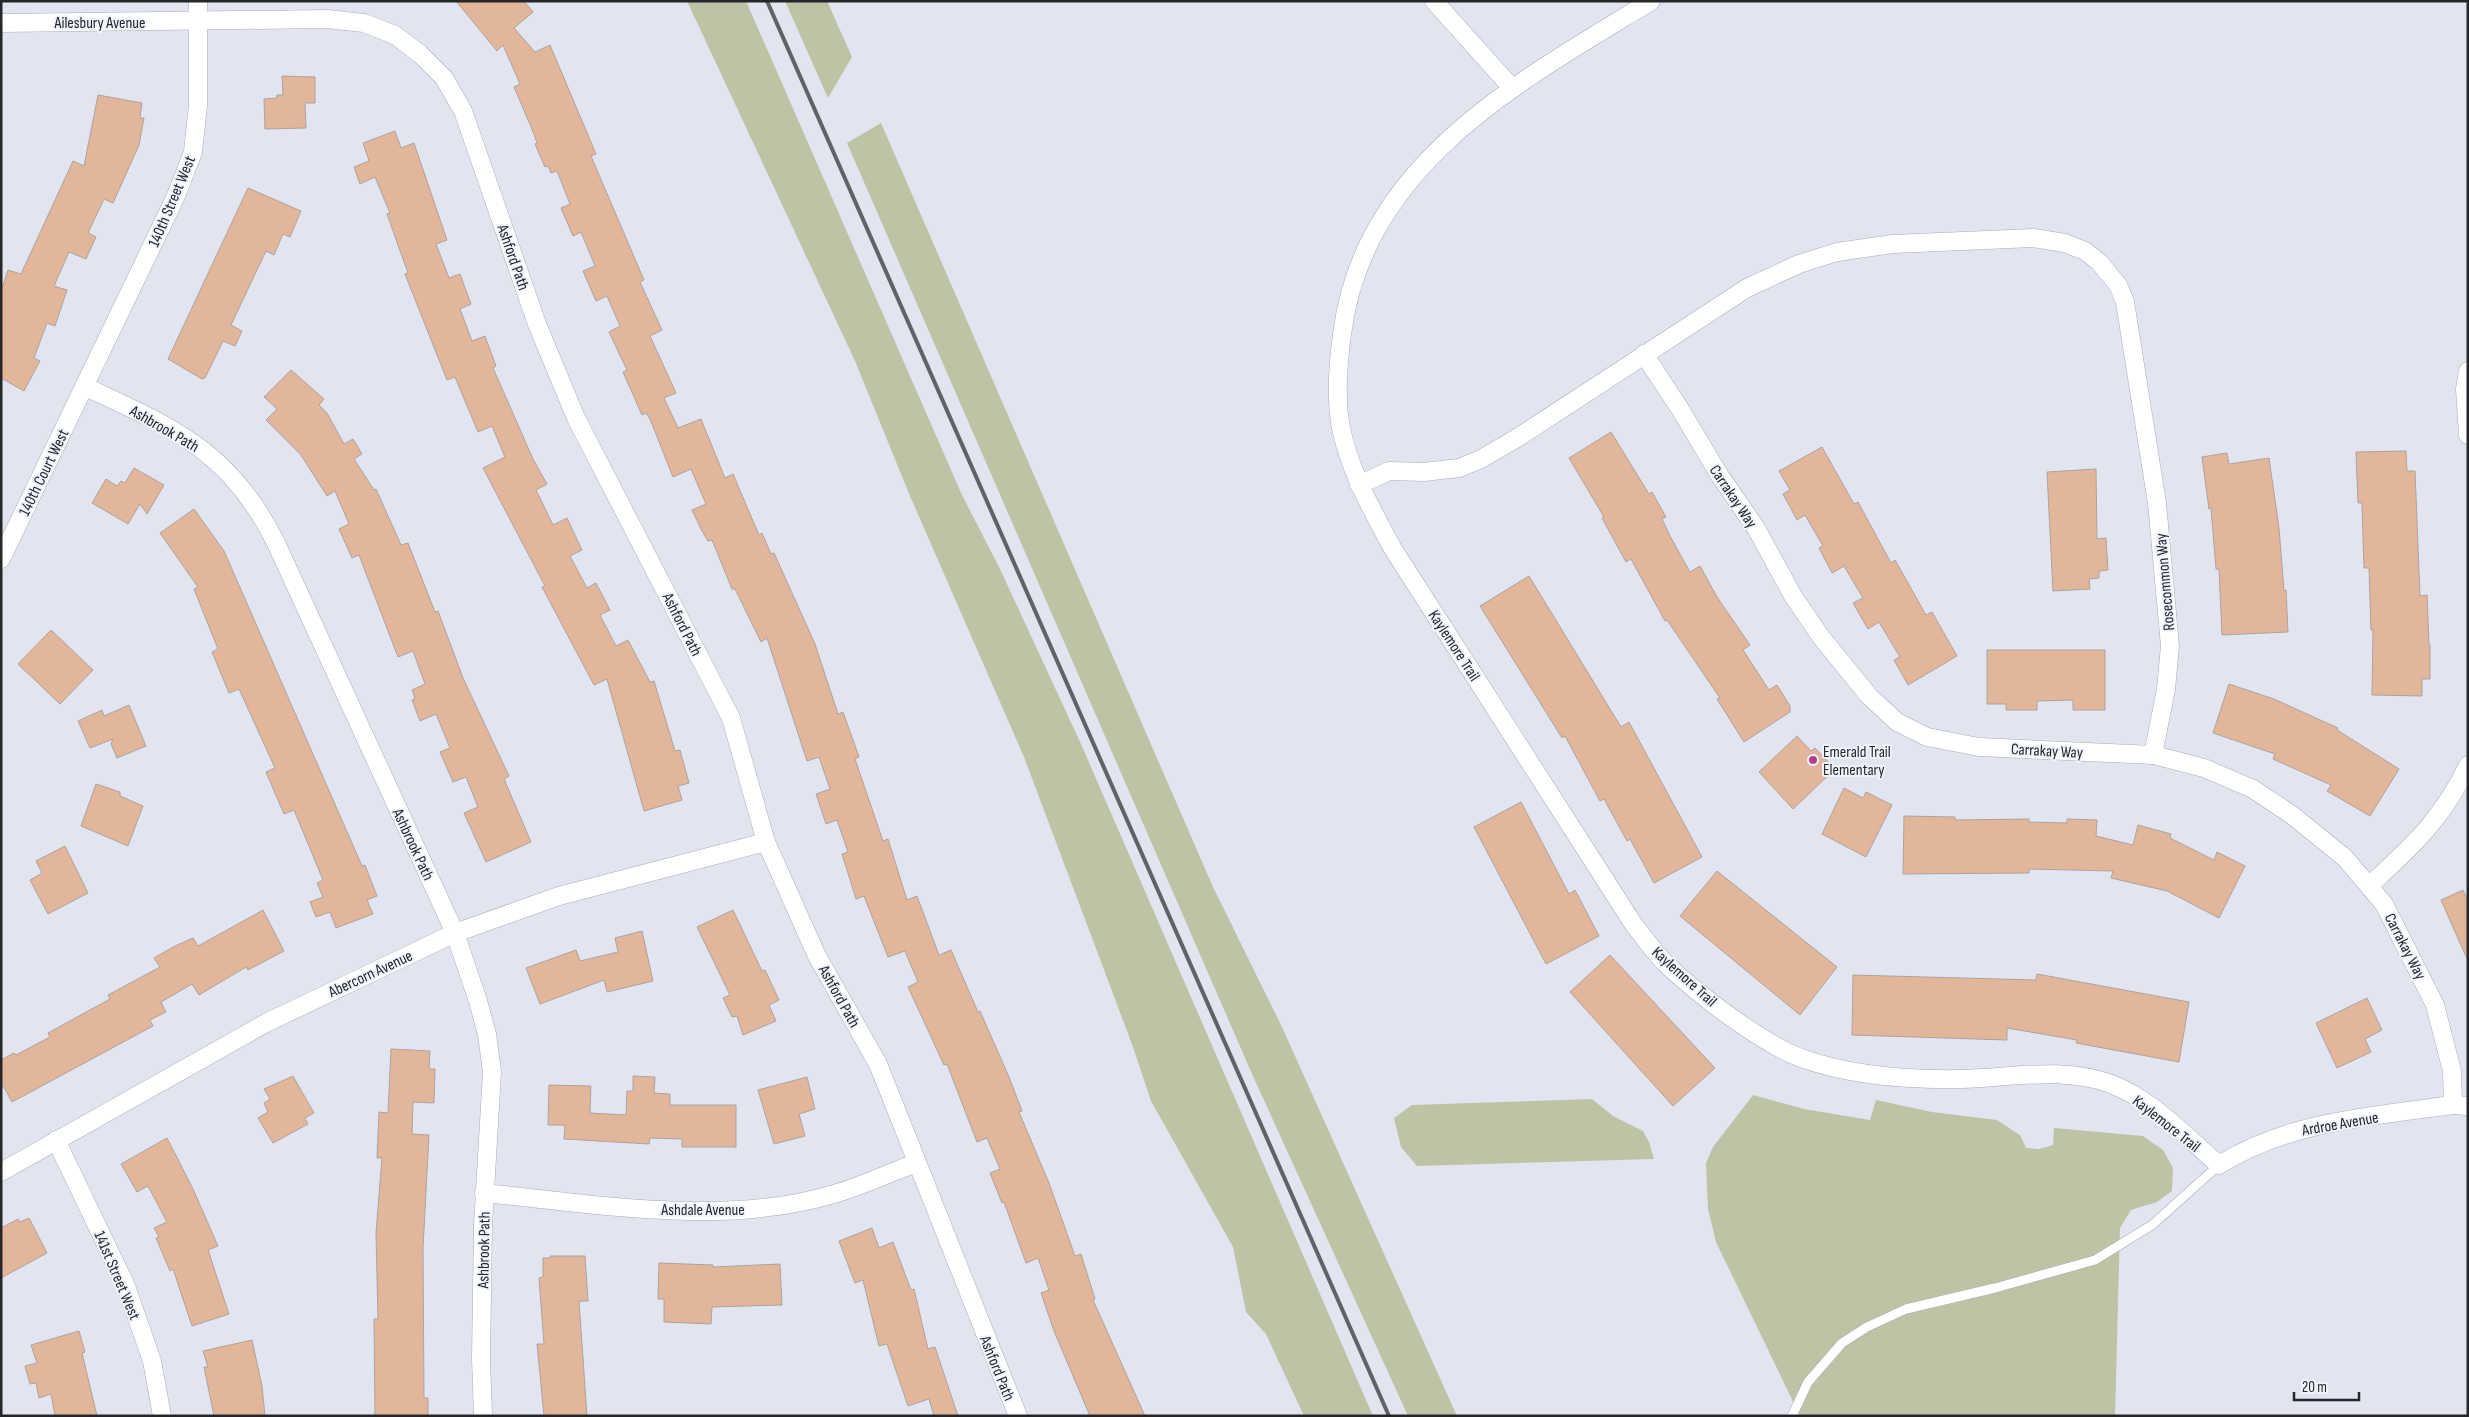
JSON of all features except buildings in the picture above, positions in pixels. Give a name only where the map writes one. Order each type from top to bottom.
[{"type":"street","name":"140th Street West","points":[[84,386],[176,196],[193,152],[198,105],[198,1]]},
{"type":"street","points":[[1434,1],[1512,88]]},
{"type":"street","name":"Kaylemore Trail","points":[[1651,1],[1512,88],[1459,128],[1431,155],[1391,206],[1358,269],[1345,308],[1339,351],[1338,397],[1341,428],[1359,485],[1393,549],[1634,925],[1665,962],[1723,1011],[1762,1038],[1803,1059],[1847,1069],[1905,1078],[1962,1079],[2011,1075],[2064,1075],[2110,1084],[2144,1100],[2219,1165]]},
{"type":"street","name":"Ashford Path","points":[[198,22],[327,19],[364,24],[395,35],[420,54],[444,78],[463,111],[537,324],[576,418],[731,718],[766,842],[818,956],[878,1064],[1018,1416]]},
{"type":"street","name":"Ailesbury Avenue","points":[[1,22],[198,22]]},
{"type":"street","name":"Rosecommon Way","points":[[1359,485],[1389,472],[1424,472],[1459,468],[1481,459],[1517,438],[1747,288],[1799,264],[1837,252],[1893,244],[2033,238],[2065,243],[2085,251],[2099,262],[2118,285],[2129,315],[2157,503],[2170,646],[2166,689],[2153,755]]},
{"type":"street","name":"Carrakay Way","points":[[1644,354],[1680,408],[1720,476],[1756,528],[1798,604],[1821,637],[1869,696],[1897,722],[1927,736],[1979,747],[2153,755],[2204,768],[2253,789],[2292,815],[2345,858],[2384,904],[2435,1005],[2460,1106]]},
{"type":"street","points":[[2468,371],[2465,390],[2468,435]]},
{"type":"street","name":"140th Court West","points":[[1,558],[84,386]]},
{"type":"street","name":"Ashbrook Path","points":[[84,386],[181,434],[220,464],[252,500],[276,543],[455,933],[487,1034],[492,1072],[484,1193],[482,1350],[484,1416]]},
{"type":"street","points":[[2369,886],[2426,832],[2442,812],[2468,765]]},
{"type":"street","name":"Abercorn Avenue","points":[[1,1172],[266,1023],[455,933],[559,896],[766,842]]},
{"type":"street","name":"Ardroe Avenue","points":[[2219,1165],[2243,1150],[2292,1132],[2337,1121],[2460,1106]]},
{"type":"street","name":"141st Street West","points":[[56,1140],[126,1286],[152,1361],[162,1416]]},
{"type":"street","name":"Ashdale Avenue","points":[[484,1193],[648,1209],[714,1212],[747,1209],[834,1194],[916,1163]]},
{"type":"lane","points":[[1792,1416],[1808,1382],[1842,1343],[1867,1327],[1906,1309],[1995,1288],[2096,1260],[2152,1225],[2219,1165]]},
{"type":"green space","points":[[687,1],[746,1],[962,495],[1000,569],[1081,744],[1373,1416],[1304,1416],[1266,1334],[1246,1312],[1233,1247],[1151,1101],[1133,1047],[1024,757],[910,496],[855,361]]},
{"type":"green space","points":[[785,1],[827,1],[852,57],[828,98]]},
{"type":"green space","points":[[881,123],[1213,887],[1282,1027],[1457,1416],[1408,1416],[1252,1074],[847,143]]},
{"type":"green space","points":[[1753,1095],[1804,1109],[1870,1120],[1876,1100],[1932,1112],[1997,1120],[2020,1135],[2026,1148],[2039,1149],[2053,1145],[2054,1128],[2143,1136],[2163,1150],[2173,1168],[2172,1191],[2157,1202],[2131,1210],[2120,1228],[2115,1416],[1800,1416],[1716,1242],[1708,1209],[1706,1163],[1713,1147]]},
{"type":"green space","points":[[1592,1099],[1613,1116],[1643,1131],[1649,1142],[1654,1159],[1417,1166],[1401,1147],[1394,1118],[1412,1105]]},
{"type":"railway","points":[[767,1],[1389,1416]]},
{"type":"place","name":"Emerald Trail Elementary","points":[[1813,760]]}]
